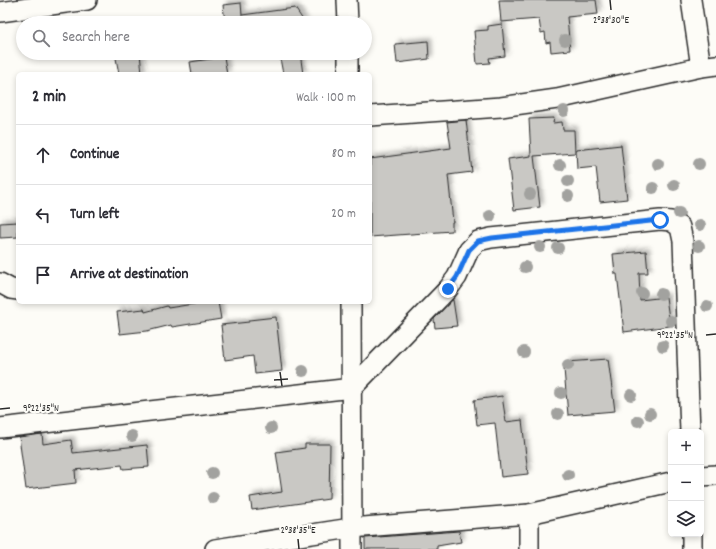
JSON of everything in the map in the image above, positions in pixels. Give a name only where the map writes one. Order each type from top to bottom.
[{"type":"street","points":[[0,12],[87,0]]},
{"type":"street","points":[[347,0],[348,16]]},
{"type":"street","points":[[372,116],[508,106],[556,99],[709,66],[691,0]]},
{"type":"street","points":[[348,60],[348,72]]},
{"type":"street","points":[[0,428],[352,388],[448,289],[457,277],[469,250],[478,241],[492,238],[660,220],[670,221],[680,227],[683,241],[690,429]]},
{"type":"street","points":[[0,283],[16,290]]},
{"type":"street","points":[[351,304],[352,549]]},
{"type":"street","points":[[704,476],[716,474]]},
{"type":"street","points":[[215,549],[351,528],[529,514],[668,483]]},
{"type":"street","points":[[529,514],[529,549]]},
{"type":"street","points":[[692,537],[692,549]]},
{"type":"building","points":[[499,0],[596,0],[598,14],[567,17],[570,50],[551,52],[550,42],[546,43],[545,32],[541,33],[539,19],[501,22]]},
{"type":"building","points":[[241,3],[242,15],[295,8],[300,16],[224,16],[223,5]]},
{"type":"building","points":[[502,24],[505,56],[489,58],[490,63],[477,64],[474,31],[488,30],[488,26]]},
{"type":"building","points":[[428,41],[429,59],[397,63],[395,44]]},
{"type":"building","points":[[116,60],[141,60],[142,72],[119,72]]},
{"type":"building","points":[[204,60],[225,60],[227,72],[192,72],[190,62]]},
{"type":"building","points":[[280,60],[301,60],[303,72],[283,72]]},
{"type":"building","points":[[554,118],[553,123],[562,122],[563,130],[574,130],[575,153],[534,156],[540,207],[514,210],[508,159],[531,156],[529,119]]},
{"type":"building","points":[[466,120],[472,172],[448,175],[453,222],[452,231],[372,237],[372,159],[451,148],[447,122]]},
{"type":"building","points":[[621,145],[627,199],[600,202],[596,167],[577,169],[576,150]]},
{"type":"building","points":[[16,222],[16,237],[0,238],[0,223]]},
{"type":"building","points":[[646,251],[648,273],[639,273],[640,300],[666,297],[670,326],[624,332],[613,254]]},
{"type":"building","points":[[452,300],[457,326],[435,328],[434,319]]},
{"type":"building","points":[[193,304],[218,304],[221,319],[172,327],[171,325],[147,331],[120,334],[117,312],[144,309],[145,312],[167,306],[168,308]]},
{"type":"building","points":[[276,317],[282,371],[255,374],[253,356],[225,360],[221,325]]},
{"type":"building","points":[[608,359],[615,411],[568,415],[564,369],[567,369],[567,362]]},
{"type":"building","points":[[502,396],[506,422],[522,420],[528,474],[501,477],[495,423],[477,425],[474,400]]},
{"type":"building","points":[[42,434],[43,444],[71,440],[73,453],[147,445],[149,467],[123,469],[122,465],[75,470],[76,483],[26,489],[19,437]]},
{"type":"building","points":[[305,444],[330,444],[329,499],[252,510],[250,497],[282,492],[276,452],[305,448]]},
{"type":"building","points":[[459,531],[461,542],[437,546],[437,549],[365,549],[365,538]]},
{"type":"route","points":[[448,289],[457,277],[469,250],[478,241],[492,238],[660,220]]}]
